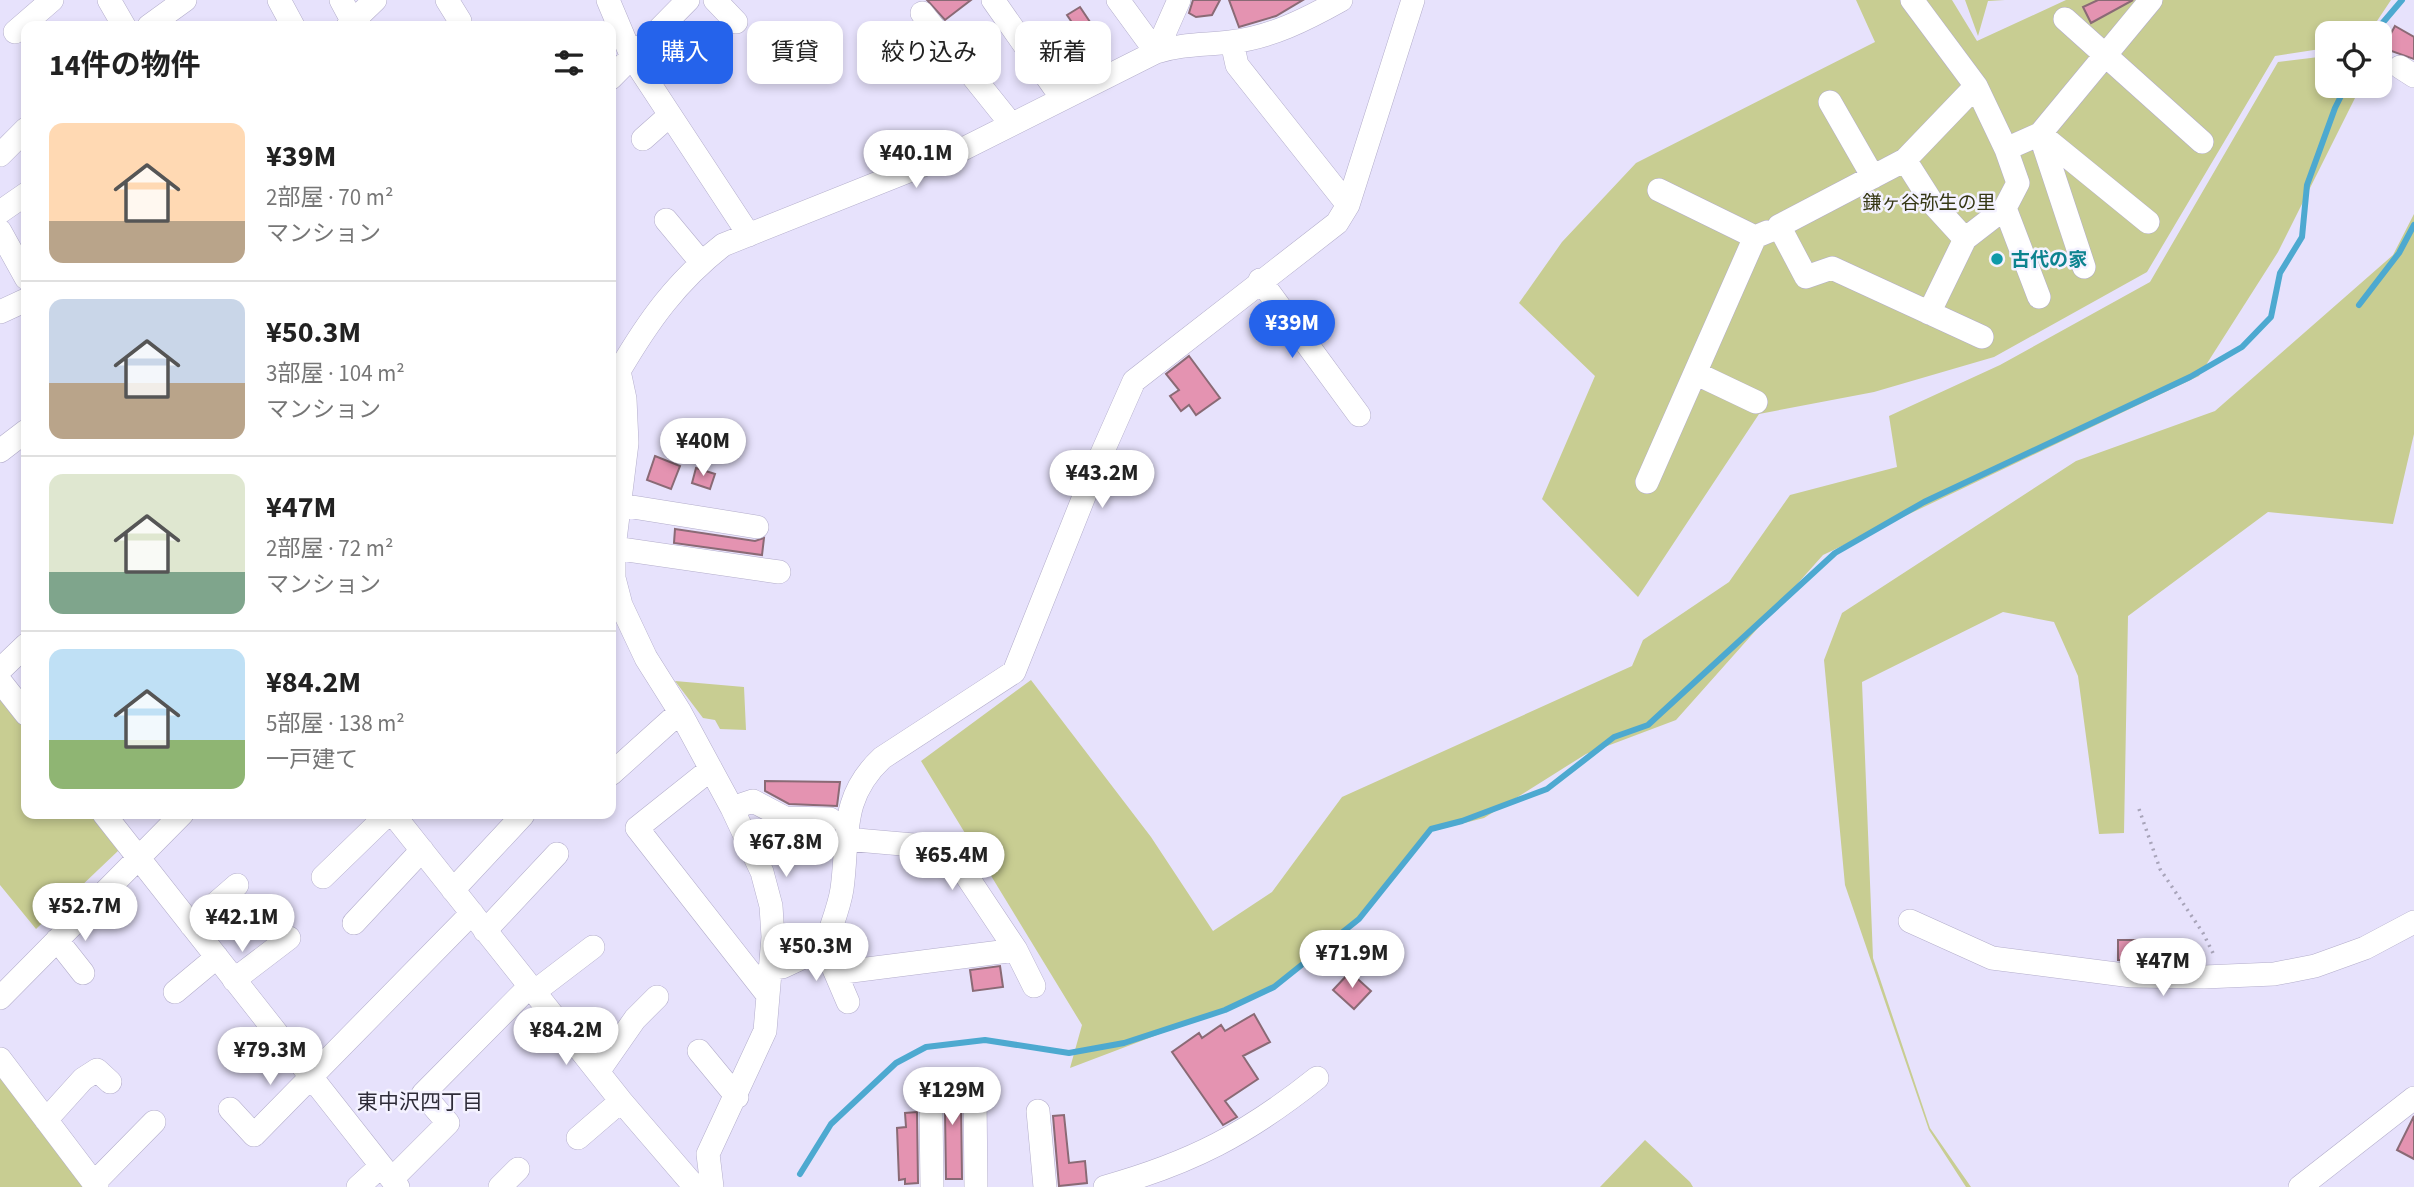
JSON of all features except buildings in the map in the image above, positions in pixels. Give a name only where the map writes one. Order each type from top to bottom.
[{"type":"street","points":[[28,21],[52,0]]},
{"type":"street","points":[[108,0],[121,21]]},
{"type":"street","points":[[156,21],[185,0]]},
{"type":"street","points":[[279,0],[290,21]]},
{"type":"street","points":[[341,0],[350,21]]},
{"type":"street","points":[[356,21],[375,0]]},
{"type":"street","points":[[447,0],[460,21]]},
{"type":"street","points":[[608,0],[632,57],[749,235]]},
{"type":"street","points":[[616,73],[688,0]]},
{"type":"street","points":[[715,0],[736,22]]},
{"type":"street","points":[[993,0],[1061,97]]},
{"type":"street","points":[[1118,0],[1156,52]]},
{"type":"street","points":[[1156,52],[1179,0]]},
{"type":"street","points":[[616,371],[658,307],[701,262],[723,245],[961,150],[1061,97],[1156,52],[1178,45],[1232,42],[1288,27],[1341,0]]},
{"type":"street","points":[[848,1002],[825,947],[841,891],[849,808],[866,773],[882,758],[1014,672],[1133,381],[1336,223],[1348,205],[1413,0]]},
{"type":"street","points":[[1912,0],[1976,86],[2006,149],[2018,183],[2005,208],[1965,239],[1929,313]]},
{"type":"street","points":[[2006,149],[2040,134],[2151,0]]},
{"type":"street","points":[[922,13],[1011,124]]},
{"type":"street","points":[[2065,19],[2202,142]]},
{"type":"street","points":[[15,32],[21,27]]},
{"type":"street","points":[[1232,42],[1237,65],[1348,205]]},
{"type":"street","points":[[1647,482],[1755,237],[1905,160],[1976,86]]},
{"type":"street","points":[[1830,102],[1873,177]]},
{"type":"street","points":[[643,139],[670,115]]},
{"type":"street","points":[[2040,134],[2148,222]]},
{"type":"street","points":[[2040,134],[2084,267]]},
{"type":"street","points":[[0,155],[21,135]]},
{"type":"street","points":[[1905,160],[1933,204],[1965,239]]},
{"type":"street","points":[[1659,190],[1755,237]]},
{"type":"street","points":[[0,212],[21,197]]},
{"type":"street","points":[[2005,208],[2039,297]]},
{"type":"street","points":[[666,220],[701,262]]},
{"type":"street","points":[[1779,226],[1806,277],[1832,268],[1982,337]]},
{"type":"street","points":[[1,235],[21,269]]},
{"type":"street","points":[[1260,280],[1359,415]]},
{"type":"street","points":[[0,312],[21,302]]},
{"type":"street","points":[[1695,373],[1756,402]]},
{"type":"street","points":[[616,376],[625,399],[627,443],[616,534]]},
{"type":"street","points":[[0,451],[21,435]]},
{"type":"street","points":[[620,505],[757,527]]},
{"type":"street","points":[[616,548],[779,572]]},
{"type":"street","points":[[616,585],[621,604],[646,658],[680,712],[732,808],[762,872],[771,906],[765,1031],[737,1097],[708,1154],[712,1187]]},
{"type":"street","points":[[0,670],[21,650]]},
{"type":"street","points":[[0,681],[21,708]]},
{"type":"street","points":[[616,770],[680,712]]},
{"type":"street","points":[[711,769],[637,828],[768,994]]},
{"type":"street","points":[[732,808],[753,801],[785,818],[830,819]]},
{"type":"street","points":[[108,819],[390,1177]]},
{"type":"street","points":[[2,992],[177,819]]},
{"type":"street","points":[[323,877],[385,819]]},
{"type":"street","points":[[394,819],[621,1101],[695,1187]]},
{"type":"street","points":[[453,890],[519,819]]},
{"type":"street","points":[[845,839],[948,848],[1016,950],[1034,986]]},
{"type":"street","points":[[354,923],[422,850]]},
{"type":"street","points":[[230,1109],[254,1135],[310,1076],[478,922],[557,854]]},
{"type":"street","points":[[191,925],[237,885]]},
{"type":"street","points":[[1910,921],[1992,958],[2132,976],[2274,974],[2315,966],[2365,948],[2414,922]]},
{"type":"street","points":[[234,979],[289,938]]},
{"type":"street","points":[[57,940],[83,972]]},
{"type":"street","points":[[358,1187],[390,1177],[448,1123],[423,1094],[532,989],[593,947]]},
{"type":"street","points":[[769,969],[782,967],[825,947]]},
{"type":"street","points":[[836,973],[1016,950]]},
{"type":"street","points":[[175,992],[217,957]]},
{"type":"street","points":[[598,1072],[635,1019],[657,997]]},
{"type":"street","points":[[699,1051],[737,1097]]},
{"type":"street","points":[[0,1059],[96,1185],[154,1122]]},
{"type":"street","points":[[46,1120],[83,1079],[97,1070],[110,1082]]},
{"type":"street","points":[[1105,1187],[1149,1175],[1212,1150],[1280,1107],[1317,1078]]},
{"type":"street","points":[[975,1097],[976,1187]]},
{"type":"street","points":[[578,1138],[621,1101]]},
{"type":"street","points":[[2300,1187],[2411,1104]]},
{"type":"street","points":[[931,1111],[932,1187]]},
{"type":"street","points":[[1038,1111],[1045,1187]]},
{"type":"street","points":[[500,1187],[518,1169]]},
{"type":"path","points":[[2138,809],[2160,869],[2203,933],[2224,976]]},
{"type":"green space","name":"鎌ヶ谷弥生の里","points":[[1856,0],[1952,0],[1977,41],[2066,0],[2391,0],[2377,21],[2315,21],[2315,50],[2275,56],[2147,272],[1994,357],[1874,392],[1759,414],[1638,597],[1542,499],[1595,376],[1519,303],[1562,242],[1636,163],[1875,42]]},
{"type":"green space","points":[[1965,0],[2005,0],[1988,1],[1978,36]]},
{"type":"green space","points":[[2315,57],[2315,98],[2355,98],[2278,252],[2199,376],[1823,555],[1676,720],[1586,754],[1484,818],[1429,832],[1359,922],[1265,994],[1070,1068],[1082,1025],[921,761],[1031,680],[1151,837],[1213,931],[1272,892],[1342,797],[1632,666],[1643,640],[1729,582],[1790,495],[1897,467],[1889,416],[2000,365],[2150,282],[2278,62]]},
{"type":"green space","points":[[2414,214],[2414,434],[2393,524],[2268,512],[2128,616],[2124,833],[2099,834],[2078,676],[2054,622],[2003,612],[1862,682],[1873,958],[1930,1128],[1971,1187],[1966,1187],[1929,1130],[1845,885],[1824,660],[1842,613],[2076,461],[2215,411],[2393,255]]},
{"type":"green space","points":[[675,681],[744,687],[746,730],[720,729],[715,720],[703,718]]},
{"type":"green space","points":[[0,694],[21,722],[21,819],[95,819],[119,850],[36,929],[0,885]]},
{"type":"green space","points":[[0,1068],[90,1187],[0,1187]]},
{"type":"green space","points":[[1645,1140],[1690,1182],[1693,1187],[1600,1187]]},
{"type":"waterway","points":[[2384,21],[2402,0]]},
{"type":"waterway","points":[[800,1174],[831,1124],[896,1063],[926,1047],[985,1040],[1069,1053],[1124,1043],[1225,1010],[1274,987],[1359,919],[1431,829],[1462,821],[1547,789],[1614,737],[1648,725],[1835,553],[1924,502],[2190,377],[2242,347],[2271,317],[2280,273],[2302,237],[2307,185],[2340,98]]},
{"type":"waterway","points":[[2359,305],[2399,253],[2414,225]]},
{"type":"place","name":"古代の家","points":[[1997,259]]},
{"type":"district","name":"東中沢四丁目","points":[[420,1102]]}]
